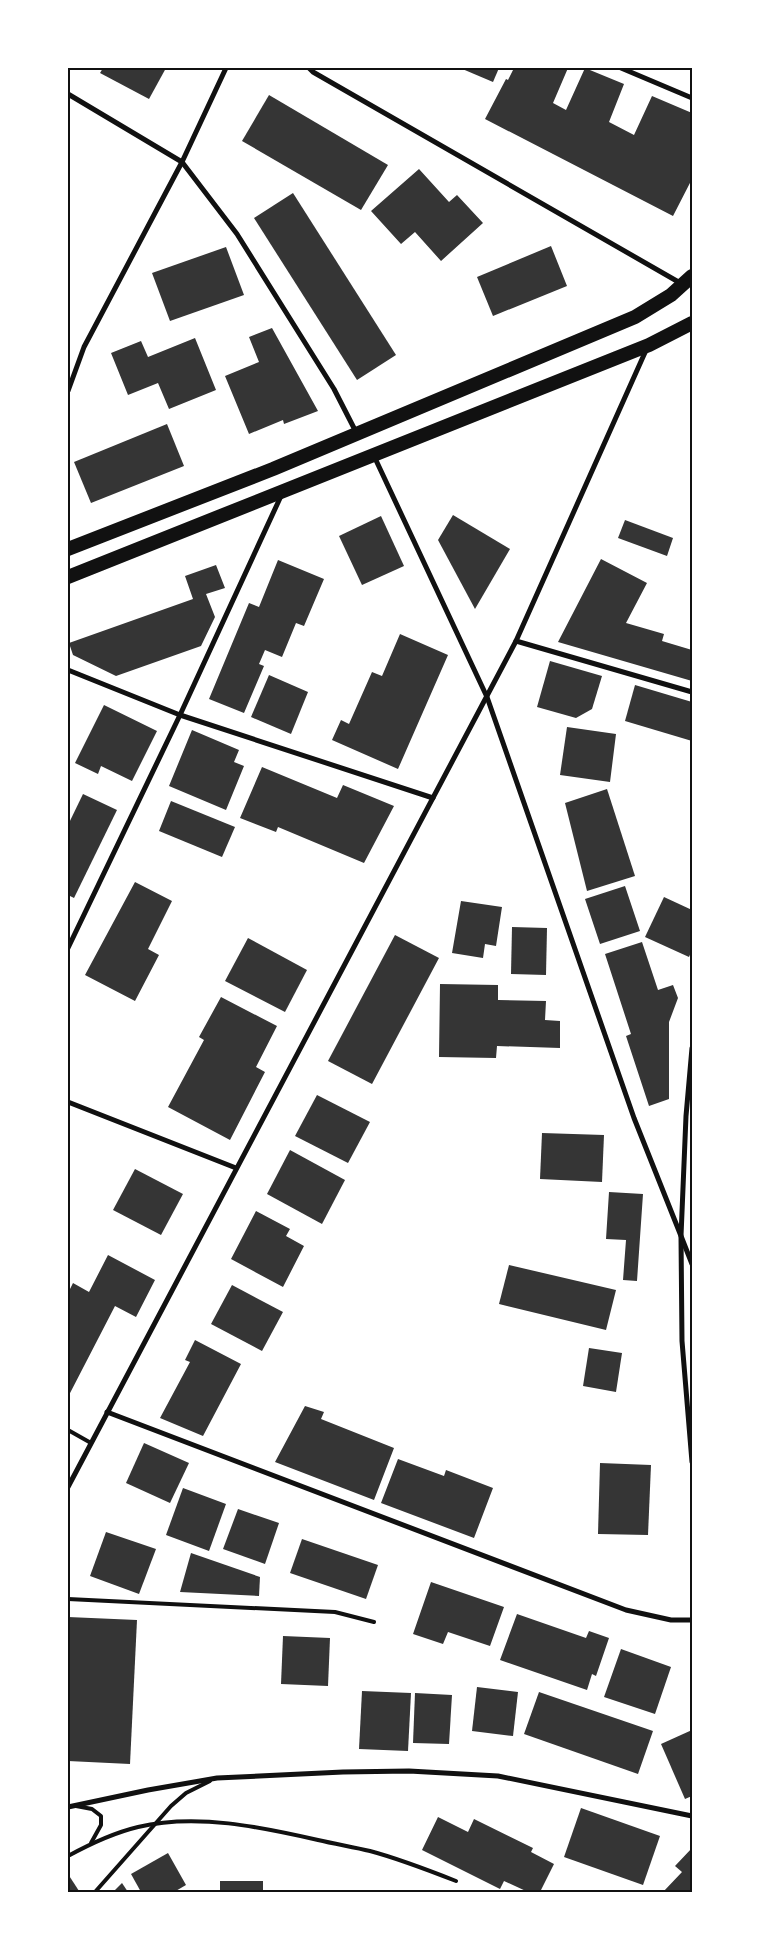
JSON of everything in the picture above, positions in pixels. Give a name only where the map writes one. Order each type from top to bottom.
[{"type":"highway","points":[[68,549],[358,434],[635,317],[671,295],[688,280]]},
{"type":"highway","points":[[68,577],[649,345],[692,323]]},
{"type":"street","points":[[68,391],[84,347],[182,162],[226,68]]},
{"type":"street","points":[[309,68],[321,77],[688,280]]},
{"type":"street","points":[[620,68],[692,98]]},
{"type":"street","points":[[68,94],[182,162],[237,234],[334,389],[358,434]]},
{"type":"street","points":[[68,1487],[516,641],[649,345]]},
{"type":"street","points":[[374,455],[487,696],[634,1118],[692,1264]]},
{"type":"street","points":[[68,948],[180,715],[282,493]]},
{"type":"street","points":[[516,641],[692,692]]},
{"type":"street","points":[[68,670],[180,715],[433,798]]},
{"type":"street","points":[[692,1048],[686,1116],[681,1236],[682,1341],[692,1462]]},
{"type":"street","points":[[68,1102],[236,1168]]},
{"type":"street","points":[[108,1412],[626,1610],[670,1620],[692,1620]]},
{"type":"street","points":[[70,1807],[216,1778],[343,1772],[458,1773],[498,1776],[534,1782],[692,1816]]},
{"type":"lane","points":[[68,1430],[91,1443]]},
{"type":"lane","points":[[68,1599],[335,1612],[374,1622]]},
{"type":"lane","points":[[94,1892],[180,1797],[216,1778]]},
{"type":"lane","points":[[70,1807],[92,1809],[101,1816],[101,1825],[90,1844]]},
{"type":"lane","points":[[68,1856],[116,1833],[156,1824],[207,1822],[233,1824],[287,1833],[376,1853],[410,1863],[456,1881]]},
{"type":"building","points":[[103,68],[166,68],[149,99],[100,73]]},
{"type":"building","points":[[460,68],[499,68],[493,82]]},
{"type":"building","points":[[514,68],[568,68],[553,103],[566,110],[585,68],[624,84],[609,122],[634,135],[652,96],[692,113],[692,179],[673,216],[485,119],[506,79],[508,80]]},
{"type":"building","points":[[269,95],[388,165],[361,210],[242,141]]},
{"type":"building","points":[[419,169],[449,202],[457,195],[483,223],[441,261],[415,232],[401,244],[371,211]]},
{"type":"building","points":[[293,193],[396,355],[357,380],[254,218]]},
{"type":"building","points":[[551,246],[567,286],[493,316],[477,277]]},
{"type":"building","points":[[226,247],[244,295],[170,321],[152,273]]},
{"type":"building","points":[[272,328],[318,411],[284,424],[283,420],[249,434],[225,376],[259,362],[249,337]]},
{"type":"building","points":[[195,338],[216,390],[169,409],[158,383],[128,395],[111,353],[141,341],[148,357]]},
{"type":"building","points":[[167,424],[184,466],[91,503],[74,462]]},
{"type":"building","points":[[453,515],[510,549],[475,609],[438,540]]},
{"type":"building","points":[[381,516],[404,566],[362,585],[339,536]]},
{"type":"building","points":[[625,520],[673,538],[667,556],[618,538]]},
{"type":"building","points":[[601,559],[647,583],[626,623],[664,634],[662,641],[692,650],[692,681],[558,642]]},
{"type":"building","points":[[278,560],[324,579],[304,626],[296,623],[282,657],[265,650],[259,664],[264,666],[244,713],[209,699],[249,603],[259,607]]},
{"type":"building","points":[[216,565],[225,588],[206,594],[215,617],[201,646],[116,676],[73,655],[69,643],[193,599],[185,576]]},
{"type":"building","points":[[400,634],[448,655],[398,769],[332,740],[341,720],[349,724],[372,672],[382,676]]},
{"type":"building","points":[[550,661],[602,676],[592,709],[576,718],[537,707]]},
{"type":"building","points":[[269,675],[308,692],[291,734],[251,717]]},
{"type":"building","points":[[635,685],[692,702],[692,741],[625,721]]},
{"type":"building","points":[[104,705],[157,731],[132,781],[101,766],[98,774],[75,763]]},
{"type":"building","points":[[567,727],[616,734],[610,782],[560,775]]},
{"type":"building","points":[[192,730],[239,750],[234,762],[244,766],[226,810],[169,786]]},
{"type":"building","points":[[262,767],[337,798],[343,785],[394,806],[364,863],[278,827],[276,832],[240,818]]},
{"type":"building","points":[[607,789],[635,876],[587,891],[565,803]]},
{"type":"building","points":[[83,794],[117,810],[74,898],[68,895],[68,825]]},
{"type":"building","points":[[171,801],[235,827],[222,857],[159,831]]},
{"type":"building","points":[[135,882],[172,901],[148,949],[159,955],[135,1001],[85,975]]},
{"type":"building","points":[[625,886],[640,931],[600,944],[585,899]]},
{"type":"building","points":[[664,897],[692,910],[692,950],[689,957],[645,937]]},
{"type":"building","points":[[461,901],[502,907],[496,946],[485,944],[483,958],[452,953]]},
{"type":"building","points":[[512,927],[547,928],[546,975],[511,974]]},
{"type":"building","points":[[395,935],[439,958],[372,1084],[328,1061]]},
{"type":"building","points":[[248,938],[307,970],[285,1012],[225,981]]},
{"type":"building","points":[[642,942],[658,990],[673,985],[678,998],[669,1022],[669,1099],[649,1106],[626,1036],[631,1034],[605,954]]},
{"type":"building","points":[[440,984],[498,985],[498,1000],[546,1001],[545,1020],[560,1021],[560,1048],[497,1046],[496,1058],[439,1057]]},
{"type":"building","points":[[221,997],[277,1026],[256,1067],[265,1072],[230,1140],[168,1107],[204,1040],[199,1037]]},
{"type":"building","points":[[317,1095],[370,1122],[348,1163],[295,1136]]},
{"type":"building","points":[[542,1133],[604,1135],[602,1182],[540,1179]]},
{"type":"building","points":[[290,1150],[345,1180],[322,1224],[267,1194]]},
{"type":"building","points":[[135,1169],[183,1194],[161,1235],[113,1210]]},
{"type":"building","points":[[609,1192],[643,1194],[637,1281],[623,1280],[626,1240],[606,1239]]},
{"type":"building","points":[[256,1211],[290,1229],[286,1236],[304,1246],[283,1287],[231,1259]]},
{"type":"building","points":[[108,1255],[155,1280],[136,1317],[115,1306],[68,1397],[68,1293],[73,1283],[89,1292]]},
{"type":"building","points":[[509,1265],[616,1290],[606,1330],[499,1304]]},
{"type":"building","points":[[232,1285],[283,1312],[262,1351],[211,1324]]},
{"type":"building","points":[[195,1340],[241,1364],[203,1436],[160,1418],[190,1362],[185,1360]]},
{"type":"building","points":[[589,1348],[622,1353],[616,1392],[583,1386]]},
{"type":"building","points":[[305,1406],[324,1412],[321,1419],[394,1448],[374,1500],[275,1462]]},
{"type":"building","points":[[144,1443],[189,1463],[170,1503],[126,1483]]},
{"type":"building","points":[[398,1459],[444,1476],[446,1470],[493,1488],[474,1538],[381,1503]]},
{"type":"building","points":[[600,1463],[651,1465],[648,1535],[598,1534]]},
{"type":"building","points":[[183,1488],[226,1504],[209,1551],[166,1535]]},
{"type":"building","points":[[238,1509],[279,1523],[265,1564],[223,1549]]},
{"type":"building","points":[[106,1532],[156,1549],[139,1594],[90,1576]]},
{"type":"building","points":[[302,1539],[378,1565],[366,1599],[290,1573]]},
{"type":"building","points":[[191,1553],[260,1577],[259,1596],[180,1592]]},
{"type":"building","points":[[431,1582],[504,1607],[490,1646],[448,1632],[443,1644],[413,1634]]},
{"type":"building","points":[[517,1614],[586,1638],[589,1631],[609,1638],[596,1676],[592,1674],[587,1690],[500,1660]]},
{"type":"building","points":[[68,1617],[137,1620],[130,1764],[68,1761]]},
{"type":"building","points":[[283,1636],[330,1638],[328,1686],[281,1684]]},
{"type":"building","points":[[621,1649],[671,1667],[655,1714],[604,1697]]},
{"type":"building","points":[[477,1687],[518,1692],[513,1736],[472,1731]]},
{"type":"building","points":[[362,1691],[411,1693],[408,1751],[359,1749]]},
{"type":"building","points":[[539,1692],[653,1731],[638,1774],[524,1734]]},
{"type":"building","points":[[415,1693],[452,1695],[449,1744],[413,1743]]},
{"type":"building","points":[[692,1730],[692,1796],[685,1799],[661,1744]]},
{"type":"building","points":[[581,1808],[660,1836],[643,1885],[564,1857]]},
{"type":"building","points":[[438,1817],[468,1832],[474,1819],[533,1848],[531,1852],[554,1864],[540,1892],[528,1892],[504,1881],[500,1889],[422,1850]]},
{"type":"building","points":[[692,1848],[692,1892],[663,1892],[682,1872],[675,1866]]},
{"type":"building","points":[[168,1853],[186,1885],[174,1892],[141,1892],[131,1874]]},
{"type":"building","points":[[68,1874],[79,1891],[68,1892]]},
{"type":"building","points":[[220,1881],[263,1881],[263,1892],[220,1892]]},
{"type":"building","points":[[122,1883],[128,1892],[113,1892]]}]
